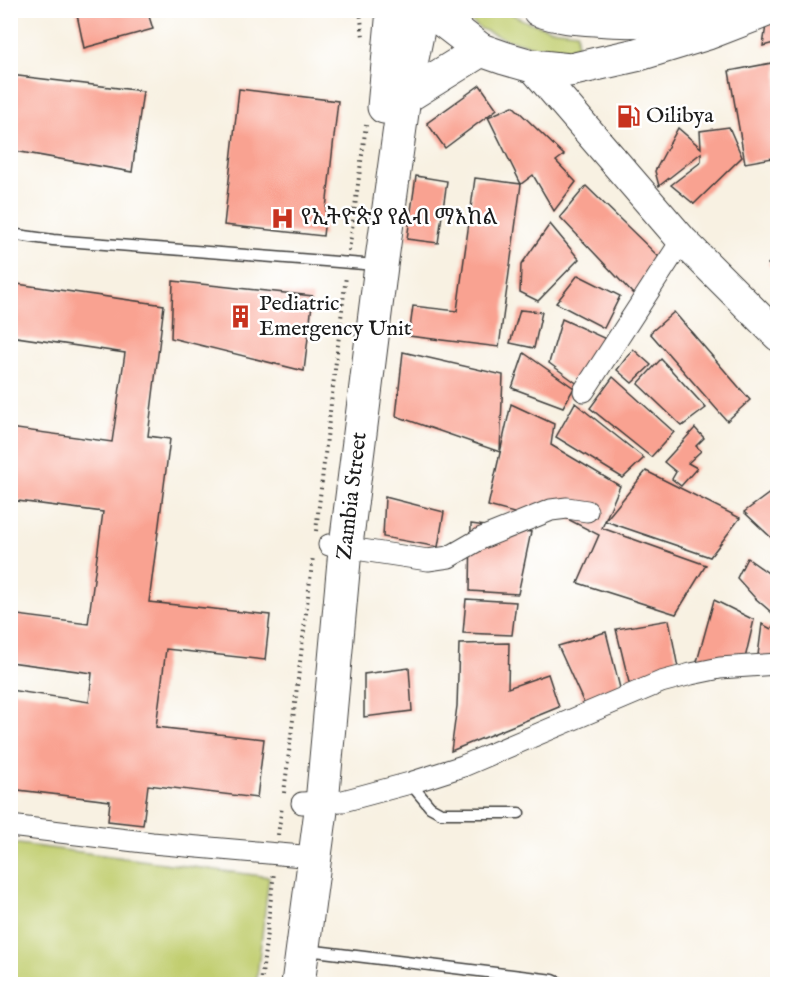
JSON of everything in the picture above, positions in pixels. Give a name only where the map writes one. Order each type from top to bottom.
[{"type":"main road","points":[[376,47],[378,10]]},
{"type":"main road","name":"Zambia Street","points":[[298,984],[293,949],[295,855],[312,803],[326,545],[383,111],[376,47],[393,10]]},
{"type":"main road","name":"Zambia Street","points":[[364,264],[404,98],[422,10]]},
{"type":"main road","points":[[429,10],[481,50],[532,66],[570,70],[636,56],[708,33],[767,10]]},
{"type":"main road","points":[[539,10],[559,17],[628,22],[660,20],[697,10]]},
{"type":"main road","points":[[628,22],[636,56]]},
{"type":"main road","points":[[404,98],[481,50]]},
{"type":"main road","name":"Zambia Street","points":[[278,984],[293,949]]},
{"type":"street","points":[[532,66],[682,240],[777,336]]},
{"type":"street","points":[[584,391],[682,240]]},
{"type":"street","points":[[326,545],[428,561],[437,560],[449,557],[482,538],[551,510],[567,508],[587,511]]},
{"type":"street","points":[[312,803],[344,801],[463,766],[661,682],[720,668],[777,664]]},
{"type":"street","points":[[10,826],[152,843],[295,855]]},
{"type":"lane","points":[[10,234],[53,240],[364,264]]},
{"type":"lane","points":[[410,783],[430,807],[441,813],[519,813]]},
{"type":"lane","points":[[293,949],[553,980],[562,984]]},
{"type":"path","points":[[360,10],[376,47]]},
{"type":"path","points":[[261,984],[295,855],[326,545],[364,264],[366,120]]},
{"type":"green space","points":[[457,11],[506,11],[525,21],[550,29],[577,32],[577,47],[559,52],[508,40],[481,29]]},
{"type":"green space","points":[[11,843],[269,877],[256,984],[11,984]]},
{"type":"building","points":[[76,10],[147,10],[153,29],[84,48]]},
{"type":"building","points":[[778,22],[778,42],[763,46],[766,25]]},
{"type":"building","points":[[777,62],[778,157],[745,163],[729,71]]},
{"type":"building","points":[[10,75],[143,91],[132,172],[10,150]]},
{"type":"building","points":[[480,85],[497,109],[445,148],[427,123]]},
{"type":"building","points":[[239,89],[338,101],[323,236],[224,225]]},
{"type":"building","points":[[513,106],[564,155],[556,161],[576,182],[554,211],[533,175],[521,184],[488,117]]},
{"type":"building","points":[[729,127],[742,157],[694,204],[671,185],[701,162],[701,153],[659,186],[655,171],[678,128],[701,148],[700,131]]},
{"type":"building","points":[[416,176],[447,181],[438,243],[407,239]]},
{"type":"building","points":[[475,178],[521,184],[499,347],[409,336],[413,306],[457,311]]},
{"type":"building","points":[[586,186],[661,259],[636,297],[560,217]]},
{"type":"building","points":[[550,224],[579,259],[538,301],[520,292],[521,265]]},
{"type":"building","points":[[778,254],[778,273],[768,264]]},
{"type":"building","points":[[578,275],[620,296],[604,328],[556,303]]},
{"type":"building","name":"Pediatric Emergency Unit","points":[[173,281],[313,296],[304,371],[171,338]]},
{"type":"building","points":[[10,283],[164,305],[148,436],[170,439],[149,602],[270,615],[265,660],[166,649],[156,727],[264,739],[257,798],[148,785],[143,825],[108,821],[110,801],[10,789],[10,690],[89,702],[92,673],[10,662],[10,614],[88,624],[103,512],[10,500],[10,428],[112,442],[125,353],[10,336]]},
{"type":"building","points":[[520,310],[542,312],[534,348],[510,343]]},
{"type":"building","points":[[674,312],[750,400],[727,421],[650,333]]},
{"type":"building","points":[[562,319],[606,339],[579,385],[549,363]]},
{"type":"building","points":[[633,349],[651,365],[632,383],[617,370]]},
{"type":"building","points":[[403,352],[503,375],[500,452],[396,416]]},
{"type":"building","points":[[524,353],[574,388],[563,407],[512,388]]},
{"type":"building","points":[[661,359],[706,408],[682,426],[638,384]]},
{"type":"building","points":[[613,377],[674,432],[651,457],[590,408]]},
{"type":"building","points":[[575,403],[644,458],[623,478],[556,437]]},
{"type":"building","points":[[511,404],[554,424],[551,445],[620,486],[602,528],[706,565],[676,614],[578,583],[599,535],[542,506],[540,520],[488,506]]},
{"type":"building","points":[[695,428],[704,438],[696,446],[701,451],[688,463],[697,468],[681,486],[672,479],[676,472],[664,462]]},
{"type":"building","points":[[646,471],[740,518],[710,557],[605,521]]},
{"type":"building","points":[[778,487],[778,544],[744,512]]},
{"type":"building","points":[[385,497],[444,512],[438,547],[383,537]]},
{"type":"building","points":[[471,524],[531,532],[518,594],[470,591]]},
{"type":"building","points":[[747,558],[778,580],[778,618],[737,578]]},
{"type":"building","points":[[466,599],[516,602],[512,635],[463,633]]},
{"type":"building","points":[[714,600],[754,620],[743,667],[695,669]]},
{"type":"building","points":[[778,618],[778,661],[757,663],[762,624],[771,629]]},
{"type":"building","points":[[669,620],[678,668],[631,691],[616,629]]},
{"type":"building","points":[[606,632],[622,696],[587,710],[558,646]]},
{"type":"building","points":[[509,643],[508,688],[548,674],[559,707],[451,751],[457,706],[459,644]]},
{"type":"building","points":[[409,668],[412,711],[364,717],[364,674]]},
{"type":"place","name":"Oilibya","points":[[628,116]]},
{"type":"place","name":"የኢትዮጵያ የልብ ማእከል","points":[[283,218]]},
{"type":"place","name":"Pediatric Emergency Unit","points":[[241,317]]}]
